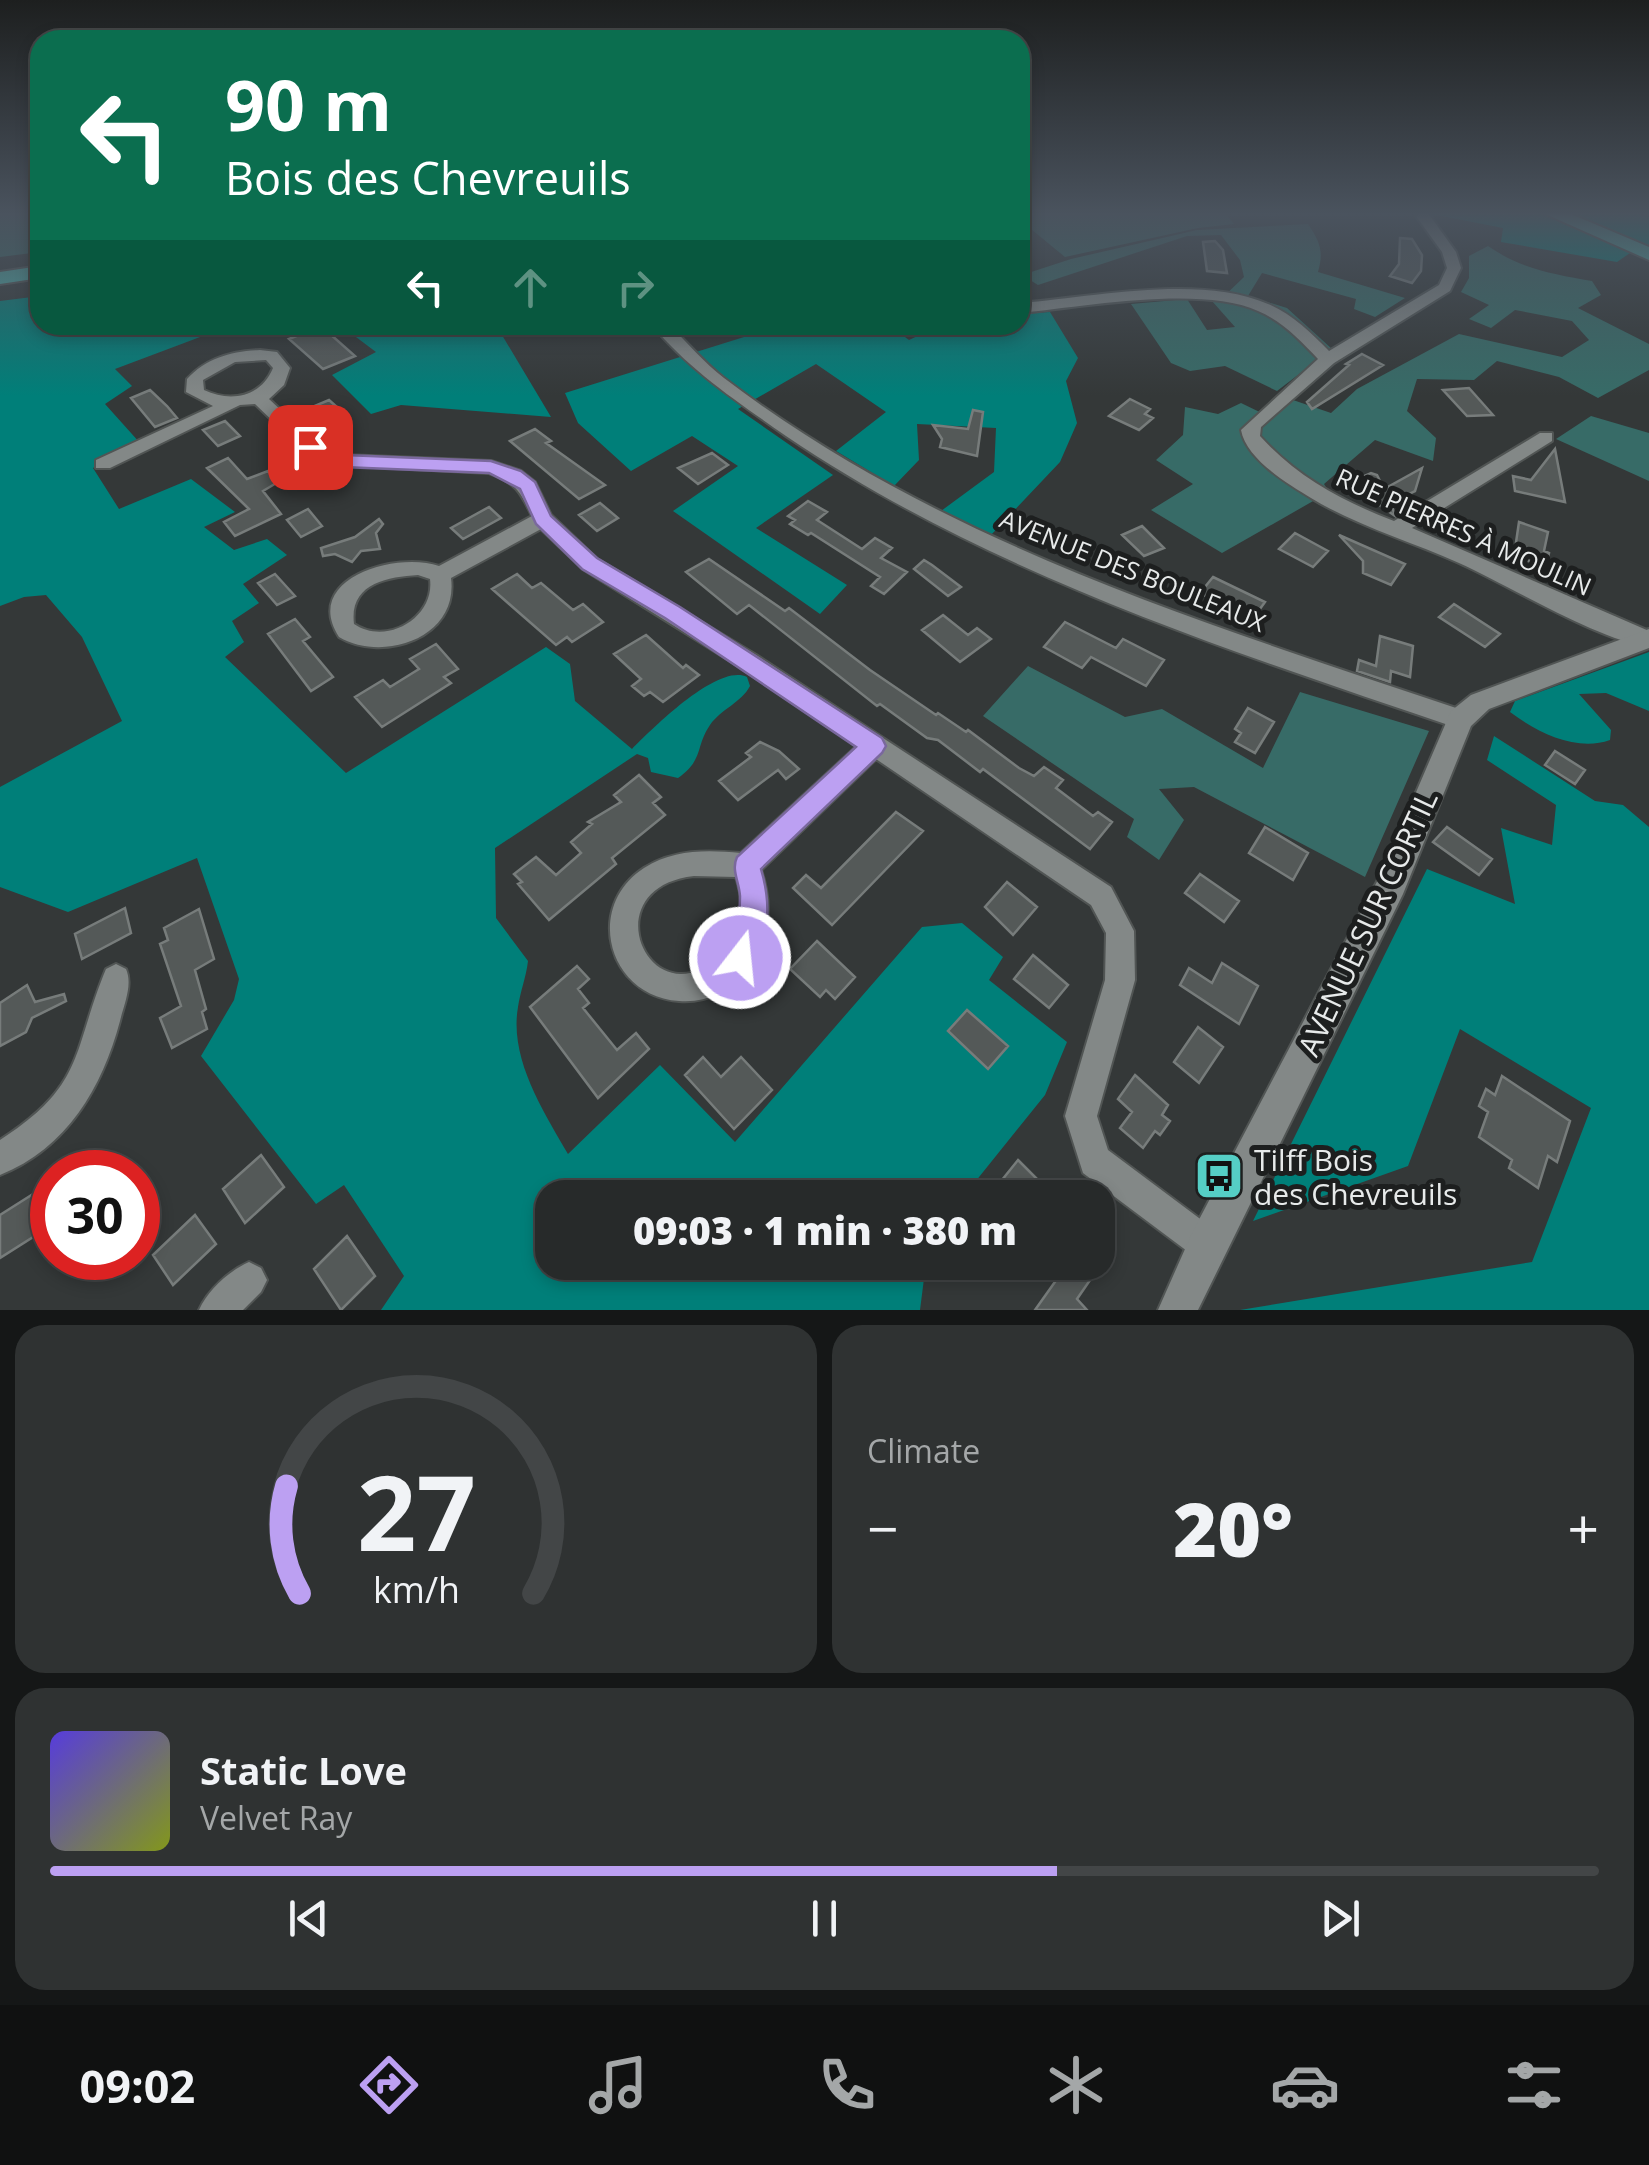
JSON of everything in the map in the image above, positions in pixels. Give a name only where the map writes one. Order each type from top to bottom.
[{"type":"highway","points":[[0,278],[30,274]]},
{"type":"main road","points":[[1460,718],[1480,702],[1648,638]]},
{"type":"main road","name":"AVENUE SUR CORTIL","points":[[1178,1310],[1207,1245],[1392,884],[1460,718]]},
{"type":"street","name":"RUE PIERRES À MOULIN","points":[[1452,273],[1446,288],[1328,359],[1255,423],[1250,437],[1296,480],[1366,520],[1396,528],[1648,638]]},
{"type":"street","points":[[1030,307],[1220,294],[1258,305],[1296,326],[1328,359]]},
{"type":"street","name":"AVENUE DES BOULEAUX","points":[[670,335],[716,380],[865,480],[1028,562],[1264,653],[1460,718]]},
{"type":"street","points":[[103,464],[247,401],[310,447],[342,461],[491,467],[514,475],[528,486],[543,519],[590,564],[703,632],[1101,896],[1120,931],[1120,980],[1081,1116],[1096,1161],[1207,1245]]},
{"type":"street","points":[[1396,528],[1546,437]]},
{"type":"street","points":[[440,575],[543,519]]},
{"type":"street","points":[[418,566],[440,575],[442,603],[430,619],[411,632],[365,639],[348,633],[342,624],[341,608],[348,592],[374,574],[418,566]]},
{"type":"street","points":[[746,866],[753,890],[754,916],[752,938],[740,958],[701,988],[658,984],[639,973],[624,942],[623,921],[629,905],[649,882],[674,866],[704,862],[746,866],[874,746]]},
{"type":"street","points":[[0,1158],[44,1133],[68,1108],[97,1052],[116,979]]},
{"type":"street","points":[[217,1310],[249,1280]]},
{"type":"shaded area","points":[[1030,273],[1074,273],[1038,285],[1030,280]]},
{"type":"shaded area","points":[[1243,273],[1262,273],[1248,296],[1287,308],[1332,349],[1277,391],[1225,366],[1190,371],[1171,363],[1131,304],[1187,299],[1207,330],[1235,327],[1212,301],[1221,299],[1244,277]]},
{"type":"shaded area","points":[[1262,273],[1322,273],[1405,298],[1375,317],[1354,309],[1356,299]]},
{"type":"shaded area","points":[[1469,273],[1552,273],[1592,281],[1601,295],[1578,308],[1649,344],[1649,370],[1598,398],[1559,377],[1497,361],[1474,380],[1417,379],[1407,411],[1436,438],[1433,461],[1375,440],[1324,484],[1329,492],[1222,553],[1151,510],[1193,484],[1156,460],[1183,435],[1185,407],[1218,414],[1241,403],[1272,418],[1293,400],[1331,413],[1357,389],[1459,334],[1562,357],[1589,340],[1572,321],[1515,310],[1491,328],[1469,319],[1489,305],[1461,292]]},
{"type":"shaded area","points":[[30,297],[30,335],[205,335],[115,369],[132,386],[105,404],[140,443],[93,468],[119,509],[191,479],[235,512],[204,527],[234,550],[267,539],[287,555],[243,584],[259,603],[232,621],[244,642],[225,657],[346,773],[546,647],[570,664],[575,701],[632,749],[703,688],[735,675],[747,677],[750,686],[746,692],[710,725],[696,759],[678,778],[651,772],[648,758],[637,754],[495,848],[496,918],[528,961],[518,1007],[519,1046],[531,1084],[568,1154],[660,1065],[735,1142],[922,927],[962,923],[1003,957],[989,980],[1067,1042],[1045,1095],[977,1180],[535,1180],[535,1280],[924,1280],[920,1310],[381,1310],[404,1276],[344,1185],[316,1204],[201,1056],[234,1000],[239,979],[197,858],[68,912],[0,887],[0,787],[122,721],[82,637],[46,595],[24,597],[0,606],[0,301]]},
{"type":"shaded area","points":[[1050,312],[1078,358],[1066,381],[1077,423],[1060,462],[991,535],[941,511],[994,472],[996,428],[917,424],[919,460],[894,486],[836,451],[886,412],[816,364],[738,409],[833,475],[756,528],[847,585],[820,614],[673,511],[738,466],[692,436],[631,471],[578,423],[565,393],[750,335],[902,335],[909,340],[920,335],[1030,335],[1030,313]]},
{"type":"shaded area","points":[[353,335],[502,335],[551,417],[401,405],[371,414],[332,375],[376,352]]},
{"type":"shaded area","points":[[1591,416],[1649,433],[1649,481],[1556,439]]},
{"type":"shaded area","points":[[1649,652],[1649,711],[1606,693],[1579,694],[1611,730],[1610,740],[1571,742],[1533,727],[1510,712],[1515,701]]},
{"type":"shaded area","points":[[1028,666],[1125,717],[1162,709],[1263,768],[1300,692],[1429,731],[1365,877],[1194,787],[1159,789],[1184,820],[1159,860],[1127,837],[1134,819],[983,716]]},
{"type":"shaded area","points":[[1494,736],[1595,801],[1623,805],[1649,827],[1649,1310],[1240,1310],[1532,1262],[1591,1108],[1460,1029],[1408,1166],[1253,1221],[1427,869],[1515,904],[1501,828],[1552,845],[1556,805],[1487,760]]},
{"type":"building","points":[[1392,273],[1419,273],[1412,283],[1390,276]]},
{"type":"building","points":[[299,335],[331,335],[355,356],[323,369],[289,339]]},
{"type":"building","points":[[1362,354],[1383,365],[1312,409],[1307,402]]},
{"type":"building","points":[[1469,388],[1493,415],[1467,416],[1443,390]]},
{"type":"building","points":[[150,390],[177,418],[155,427],[131,398]]},
{"type":"building","points":[[1130,399],[1150,409],[1145,414],[1153,418],[1139,430],[1109,416]]},
{"type":"building","points":[[329,400],[347,416],[326,424],[310,408]]},
{"type":"building","points":[[973,410],[983,412],[977,456],[940,447],[942,439],[933,425],[968,429]]},
{"type":"building","points":[[225,421],[240,436],[218,446],[203,430]]},
{"type":"building","points":[[535,429],[551,441],[546,443],[605,485],[579,499],[510,441]]},
{"type":"building","points":[[1555,449],[1565,502],[1515,491],[1513,476],[1531,480]]},
{"type":"building","points":[[712,453],[728,465],[698,484],[678,468]]},
{"type":"building","points":[[228,458],[247,479],[268,471],[278,482],[263,491],[281,514],[235,536],[224,522],[249,509],[207,468]]},
{"type":"building","points":[[1422,468],[1415,491],[1391,503],[1395,516],[1348,483],[1371,473],[1377,475],[1384,489]]},
{"type":"building","points":[[808,501],[827,512],[817,520],[862,549],[875,538],[892,548],[881,558],[907,572],[884,594],[871,586],[880,577],[790,524],[795,520],[788,516]]},
{"type":"building","points":[[600,503],[618,518],[597,531],[579,515]]},
{"type":"building","points":[[489,507],[501,518],[463,539],[451,528]]},
{"type":"building","points":[[308,509],[322,526],[301,537],[287,520]]},
{"type":"building","points":[[379,519],[383,524],[376,533],[380,549],[361,551],[352,562],[335,554],[323,556],[321,548],[355,537]]},
{"type":"building","points":[[1519,522],[1548,532],[1546,567],[1514,556]]},
{"type":"building","points":[[1142,526],[1164,548],[1144,556],[1122,535]]},
{"type":"building","points":[[1295,533],[1328,551],[1313,567],[1279,549]]},
{"type":"building","points":[[1339,535],[1405,564],[1391,585],[1363,573],[1363,561]]},
{"type":"building","points":[[709,559],[785,611],[789,608],[870,670],[936,715],[968,730],[1019,768],[1034,776],[1044,767],[1063,780],[1056,788],[1093,816],[1098,812],[1112,822],[1090,849],[983,769],[980,772],[938,740],[927,738],[880,704],[877,706],[749,605],[737,614],[686,572]]},
{"type":"building","points":[[924,560],[961,587],[948,596],[914,569]]},
{"type":"building","points":[[275,574],[295,596],[277,605],[258,583]]},
{"type":"building","points":[[517,574],[532,588],[541,583],[573,610],[583,604],[603,622],[572,642],[567,637],[556,645],[492,589]]},
{"type":"building","points":[[1213,577],[1265,602],[1252,620],[1200,593]]},
{"type":"building","points":[[1454,604],[1500,634],[1485,647],[1439,617]]},
{"type":"building","points":[[943,615],[968,635],[977,628],[991,639],[960,662],[922,630]]},
{"type":"building","points":[[295,619],[310,637],[303,641],[333,677],[311,691],[268,634]]},
{"type":"building","points":[[1065,622],[1116,648],[1123,639],[1164,660],[1146,686],[1091,657],[1082,668],[1044,647]]},
{"type":"building","points":[[646,635],[683,668],[686,665],[699,675],[663,702],[650,692],[644,696],[632,686],[641,679],[614,654]]},
{"type":"building","points":[[1380,636],[1413,646],[1410,677],[1391,671],[1390,682],[1357,671],[1359,660],[1376,666]]},
{"type":"building","points":[[436,644],[458,669],[444,677],[451,683],[382,727],[355,697],[383,680],[390,687],[419,669],[410,659]]},
{"type":"building","points":[[1248,708],[1274,722],[1255,753],[1235,742],[1241,733],[1235,729]]},
{"type":"building","points":[[760,742],[779,751],[799,769],[786,779],[778,770],[738,800],[719,781],[751,757],[746,753]]},
{"type":"building","points":[[1555,751],[1585,770],[1575,784],[1545,765]]},
{"type":"building","points":[[639,775],[661,797],[653,803],[665,815],[612,858],[616,864],[549,920],[514,874],[536,857],[556,875],[581,853],[571,842],[592,824],[588,822],[621,802],[614,795]]},
{"type":"building","points":[[896,812],[923,831],[832,925],[793,888],[806,875],[821,888]]},
{"type":"building","points":[[1265,827],[1308,853],[1293,880],[1249,853]]},
{"type":"building","points":[[1447,827],[1492,859],[1479,875],[1433,842]]},
{"type":"building","points":[[1200,874],[1239,901],[1224,922],[1185,893]]},
{"type":"building","points":[[1007,882],[1037,907],[1013,935],[985,907]]},
{"type":"building","points":[[125,908],[131,933],[82,959],[75,934]]},
{"type":"building","points":[[199,909],[214,959],[195,970],[206,1009],[202,1012],[207,1029],[172,1048],[160,1018],[181,1006],[160,944],[168,940],[164,928]]},
{"type":"building","points":[[817,941],[855,977],[835,999],[826,990],[820,997],[790,969]]},
{"type":"building","points":[[1033,955],[1068,985],[1049,1008],[1014,979]]},
{"type":"building","points":[[1222,963],[1258,986],[1239,1024],[1180,985],[1189,968],[1212,983]]},
{"type":"building","points":[[577,966],[589,979],[578,989],[589,1003],[583,1008],[617,1050],[636,1033],[649,1049],[598,1098],[530,1007]]},
{"type":"building","points":[[27,985],[35,1002],[64,994],[66,1001],[32,1018],[26,1032],[0,1046],[0,1003]]},
{"type":"building","points":[[967,1010],[1008,1046],[988,1069],[948,1031]]},
{"type":"building","points":[[1198,1027],[1223,1047],[1199,1083],[1174,1062]]},
{"type":"building","points":[[703,1057],[721,1077],[741,1057],[772,1090],[734,1129],[685,1075]]},
{"type":"building","points":[[1135,1075],[1168,1105],[1162,1115],[1170,1121],[1160,1135],[1155,1131],[1143,1148],[1120,1128],[1132,1112],[1118,1099]]},
{"type":"building","points":[[1502,1076],[1570,1121],[1557,1162],[1548,1156],[1538,1188],[1509,1168],[1512,1160],[1479,1137],[1488,1112],[1479,1106],[1486,1089],[1495,1095]]},
{"type":"building","points":[[261,1155],[284,1187],[245,1223],[223,1189]]},
{"type":"building","points":[[1018,1160],[1038,1180],[1002,1180]]},
{"type":"building","points":[[30,1196],[30,1239],[0,1258],[0,1215]]},
{"type":"building","points":[[195,1215],[216,1244],[173,1285],[160,1266],[160,1248]]},
{"type":"building","points":[[347,1236],[375,1276],[341,1310],[314,1269]]},
{"type":"building","points":[[1056,1280],[1090,1280],[1077,1299],[1087,1310],[1035,1310]]},
{"type":"place","name":"Tilff Bois des Chevreuils","points":[[1219,1176]]},
{"type":"route","points":[[310,447],[342,461],[491,467],[514,475],[528,486],[543,519],[590,564],[672,612],[874,746],[746,866],[753,890],[754,916],[752,938],[740,958]]}]
